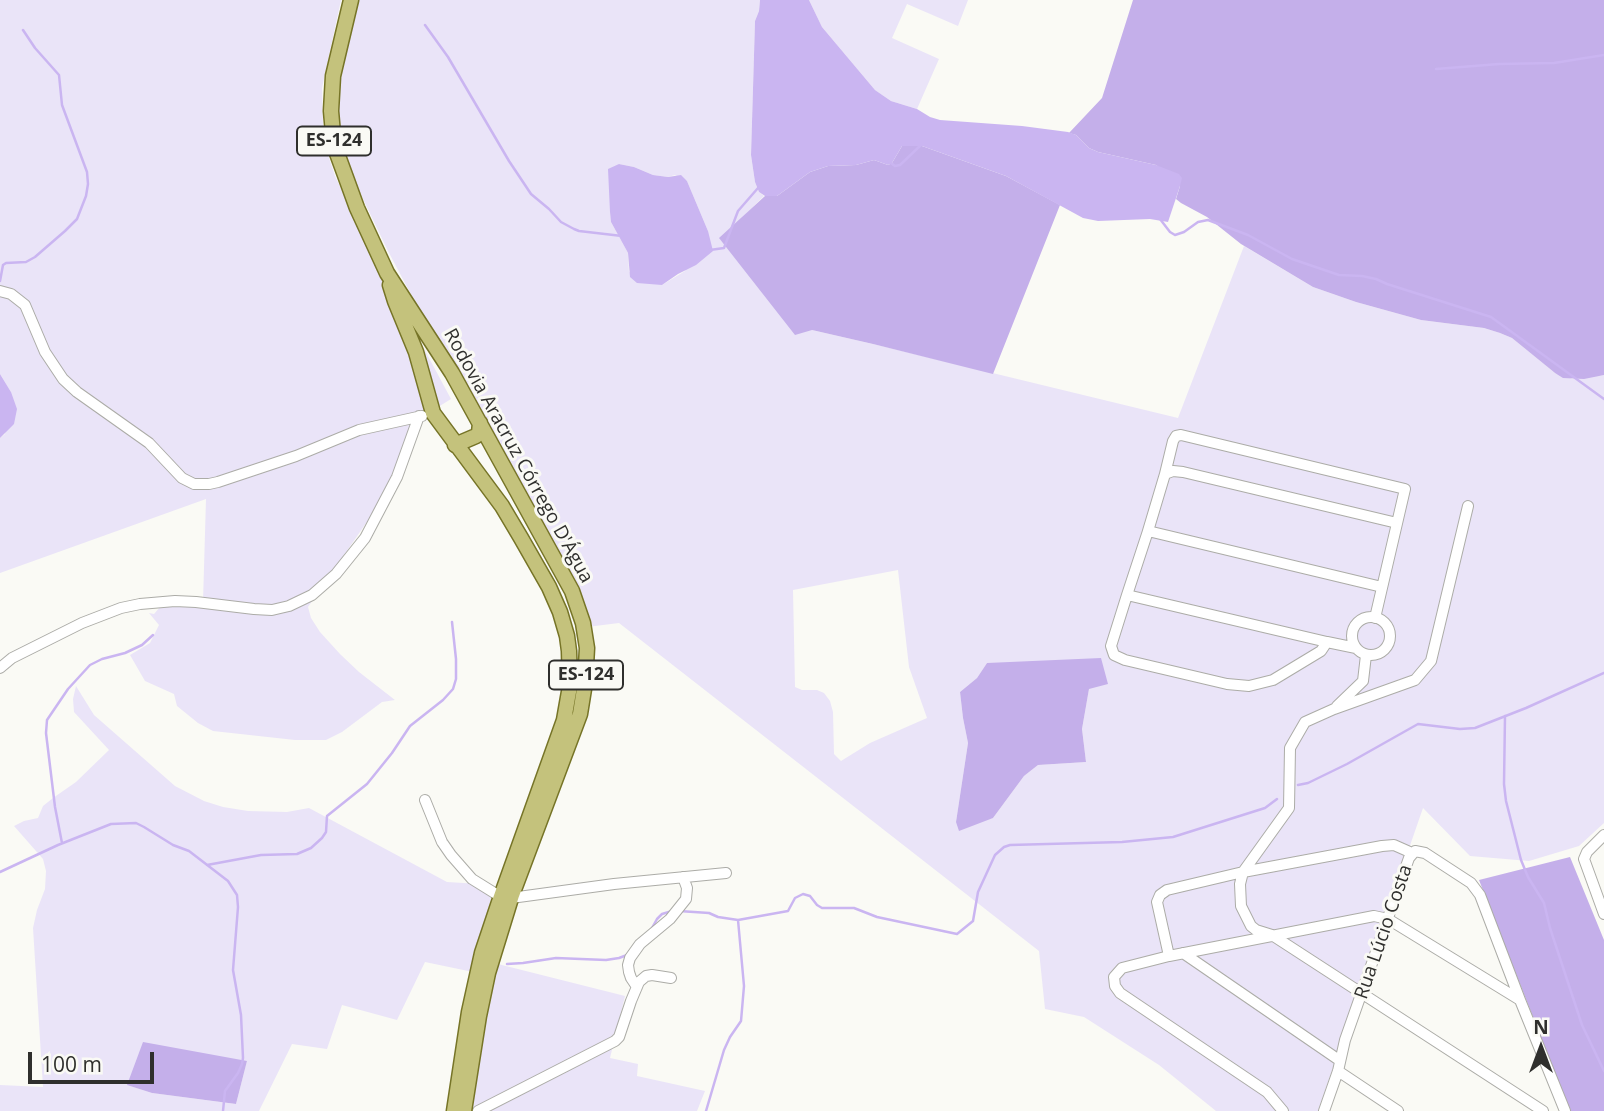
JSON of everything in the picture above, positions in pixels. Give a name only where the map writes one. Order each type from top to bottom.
[{"type":"main road","name":"Rodovia Aracruz Córrego D'Água","points":[[351,0],[333,76],[331,111],[334,145],[357,208],[387,273],[452,373],[572,591],[583,623],[587,648],[580,714],[478,970],[454,1111]]},
{"type":"main road","name":"Rodovia Aracruz Córrego D'Água","points":[[387,273],[426,387],[426,415],[475,468],[502,506],[549,587],[564,623],[569,651],[570,686],[564,720],[506,897],[483,994],[464,1111]]},
{"type":"main road","points":[[426,387],[436,376],[452,373]]},
{"type":"main road","points":[[455,445],[476,436],[480,424]]},
{"type":"street","points":[[0,291],[11,294],[25,305],[45,352],[63,379],[77,392],[128,426],[149,443],[182,478],[194,484],[218,482],[296,456],[359,430],[426,415]]},
{"type":"street","points":[[0,668],[12,658],[82,623],[130,606],[175,601],[272,610],[289,606],[312,595],[336,574],[365,538],[426,415]]},
{"type":"street","points":[[1327,642],[1321,652],[1273,680],[1249,686],[1227,684],[1125,660],[1114,655],[1111,646],[1149,531],[1172,441],[1176,436],[1181,435],[1405,489],[1375,618]]},
{"type":"street","points":[[1165,474],[1183,472],[1397,523]]},
{"type":"street","points":[[1468,506],[1431,661],[1415,680],[1306,722],[1290,748],[1289,808],[1243,872],[1240,884],[1241,906],[1251,926],[1256,930],[1272,935],[1542,1111]]},
{"type":"street","points":[[1149,531],[1382,587]]},
{"type":"street","points":[[1127,595],[1356,648],[1372,655],[1383,650],[1389,641],[1385,624],[1375,618],[1363,619],[1354,626],[1352,638],[1356,648]]},
{"type":"street","points":[[1334,709],[1363,681],[1366,654]]},
{"type":"street","points":[[425,800],[442,842],[451,855],[472,878],[506,897],[726,873]]},
{"type":"street","points":[[1604,835],[1587,852],[1584,864],[1604,914]]},
{"type":"street","points":[[1169,956],[1157,902],[1160,895],[1167,890],[1243,872],[1382,846],[1394,845],[1412,853]]},
{"type":"street","name":"Rua Lúcio Costa","points":[[1324,1111],[1409,858],[1415,851],[1425,853],[1471,883],[1483,901],[1565,1111]]},
{"type":"street","points":[[636,987],[629,972],[630,958],[640,944],[670,919],[686,899],[687,888],[682,877]]},
{"type":"street","points":[[1283,1111],[1267,1092],[1120,993],[1115,986],[1114,977],[1122,968],[1169,956],[1374,916],[1388,919],[1520,1000]]},
{"type":"street","points":[[1183,953],[1339,1060]]},
{"type":"street","points":[[478,1111],[615,1041],[619,1037],[639,982],[652,975],[671,978]]},
{"type":"street","points":[[1338,1071],[1398,1111]]},
{"type":"shaded area","points":[[0,0],[341,0],[322,88],[327,152],[335,176],[362,233],[451,399],[424,418],[398,477],[308,607],[320,632],[340,654],[395,700],[382,702],[342,732],[326,740],[295,740],[213,731],[177,706],[174,694],[145,681],[130,655],[150,643],[159,625],[149,613],[154,614],[167,599],[203,602],[206,499],[0,573],[0,438],[5,434],[11,392],[0,374]]},
{"type":"shaded area","points":[[356,0],[760,0],[755,21],[751,155],[755,182],[764,196],[720,239],[812,330],[1178,418],[1244,246],[1313,287],[1421,320],[1484,328],[1500,333],[1512,338],[1555,373],[1573,379],[1604,375],[1604,823],[1579,846],[1529,861],[1470,856],[1423,808],[1318,1111],[1216,1111],[1159,1065],[1084,1017],[1045,1009],[1039,951],[619,623],[587,627],[388,251],[350,172],[339,137],[339,77]],"holes":[[[619,164],[653,175],[675,175],[687,181],[708,231],[685,271],[662,285],[629,272],[628,253],[611,222],[610,202]],[[898,570],[909,667],[927,718],[870,743],[841,761],[834,754],[833,712],[830,701],[824,693],[817,690],[795,687],[793,590]],[[987,663],[1089,689],[1082,729],[1086,762],[1038,765],[1024,776],[993,818],[956,822],[968,743],[960,692],[977,678]]]},
{"type":"shaded area","points":[[760,0],[809,0],[822,27],[875,90],[891,101],[940,120],[1068,132],[1098,152],[1156,165],[1179,174],[1182,178],[1168,222],[1150,219],[1098,221],[1083,218],[1006,176],[922,146],[902,146],[888,165],[874,160],[856,165],[828,166],[810,172],[777,196],[765,196],[759,192],[755,182],[751,155],[755,21]]},
{"type":"shaded area","points":[[809,0],[968,0],[958,26],[907,4],[892,38],[939,59],[917,109],[891,101],[875,90],[822,27]]},
{"type":"shaded area","points":[[1133,0],[1604,0],[1604,375],[1584,379],[1563,378],[1512,338],[1500,333],[1484,328],[1421,320],[1313,287],[1241,244],[1207,217],[1181,203],[1176,199],[1180,186],[1156,165],[1098,152],[1089,148],[1076,135],[1069,133],[1102,98]]},
{"type":"shaded area","points":[[902,146],[922,146],[1006,176],[1060,205],[993,374],[812,330],[795,335],[719,238],[765,196],[777,196],[810,172],[828,166],[856,165],[874,160],[888,165]]},
{"type":"shaded area","points":[[619,164],[653,175],[681,175],[687,181],[708,231],[713,251],[696,265],[662,285],[637,283],[630,277],[628,253],[611,222],[610,212],[608,169]]},
{"type":"shaded area","points":[[0,374],[17,409],[14,424],[0,438]]},
{"type":"shaded area","points":[[1101,658],[1108,684],[1089,689],[1082,729],[1086,762],[1038,765],[1024,776],[993,818],[959,831],[956,822],[968,743],[960,692],[977,678],[987,663]]},
{"type":"shaded area","points":[[76,686],[94,715],[175,786],[204,801],[248,811],[287,812],[309,808],[447,882],[480,884],[493,890],[473,972],[425,962],[397,1020],[342,1005],[327,1049],[292,1044],[259,1111],[0,1111],[0,1085],[43,1087],[33,928],[45,889],[46,871],[43,859],[14,826],[38,818],[43,806],[76,782],[109,750],[74,712]],"holes":[[[247,1061],[236,1104],[152,1093],[128,1085]]]},
{"type":"shaded area","points":[[1570,857],[1604,940],[1604,1111],[1570,1111],[1479,880]]},
{"type":"shaded area","points":[[490,962],[625,996],[610,1058],[638,1064],[637,1076],[705,1091],[697,1111],[465,1111]]},
{"type":"shaded area","points":[[143,1042],[247,1061],[236,1104],[152,1093],[127,1085]]},
{"type":"waterway","points":[[425,25],[448,57],[531,194],[561,222],[574,229],[622,236]]},
{"type":"waterway","points":[[0,281],[3,265],[26,262],[35,257],[77,219],[88,184],[87,172],[62,105],[59,75],[23,30]]},
{"type":"waterway","points":[[1436,69],[1554,63],[1604,55]]},
{"type":"waterway","points":[[888,161],[895,166],[900,165],[921,145]]},
{"type":"waterway","points":[[710,250],[724,248],[738,211],[758,188]]},
{"type":"waterway","points":[[1160,219],[1175,235],[1198,222],[1208,220],[1248,235],[1292,259],[1339,275],[1376,279],[1491,317],[1604,399]]},
{"type":"waterway","points":[[207,865],[261,855],[297,854],[311,848],[322,838],[326,832],[327,816],[367,784],[410,726],[453,689],[456,659],[452,622]]},
{"type":"waterway","points":[[62,843],[55,807],[46,733],[47,720],[68,689],[90,665],[142,645],[153,635]]},
{"type":"waterway","points":[[1298,785],[1308,783],[1347,764],[1418,724],[1475,728],[1604,673]]},
{"type":"waterway","points":[[1505,716],[1504,784],[1521,860],[1544,903],[1582,1025],[1604,1071]]},
{"type":"waterway","points":[[679,911],[709,913],[738,920],[788,911],[795,898],[803,894],[810,896],[822,908],[854,908],[877,917],[957,934],[973,921],[978,892],[995,855],[1004,847],[1173,837],[1265,808],[1277,799]]},
{"type":"waterway","points":[[0,872],[111,824],[136,823],[173,845],[189,851],[228,881],[237,895],[233,970],[241,1015],[243,1058],[238,1073],[225,1091],[223,1111]]},
{"type":"waterway","points":[[652,928],[662,914],[672,911]]},
{"type":"waterway","points":[[706,1111],[724,1050],[741,1021],[744,986],[738,920]]},
{"type":"waterway","points":[[507,964],[556,958],[606,960],[627,955]]}]
